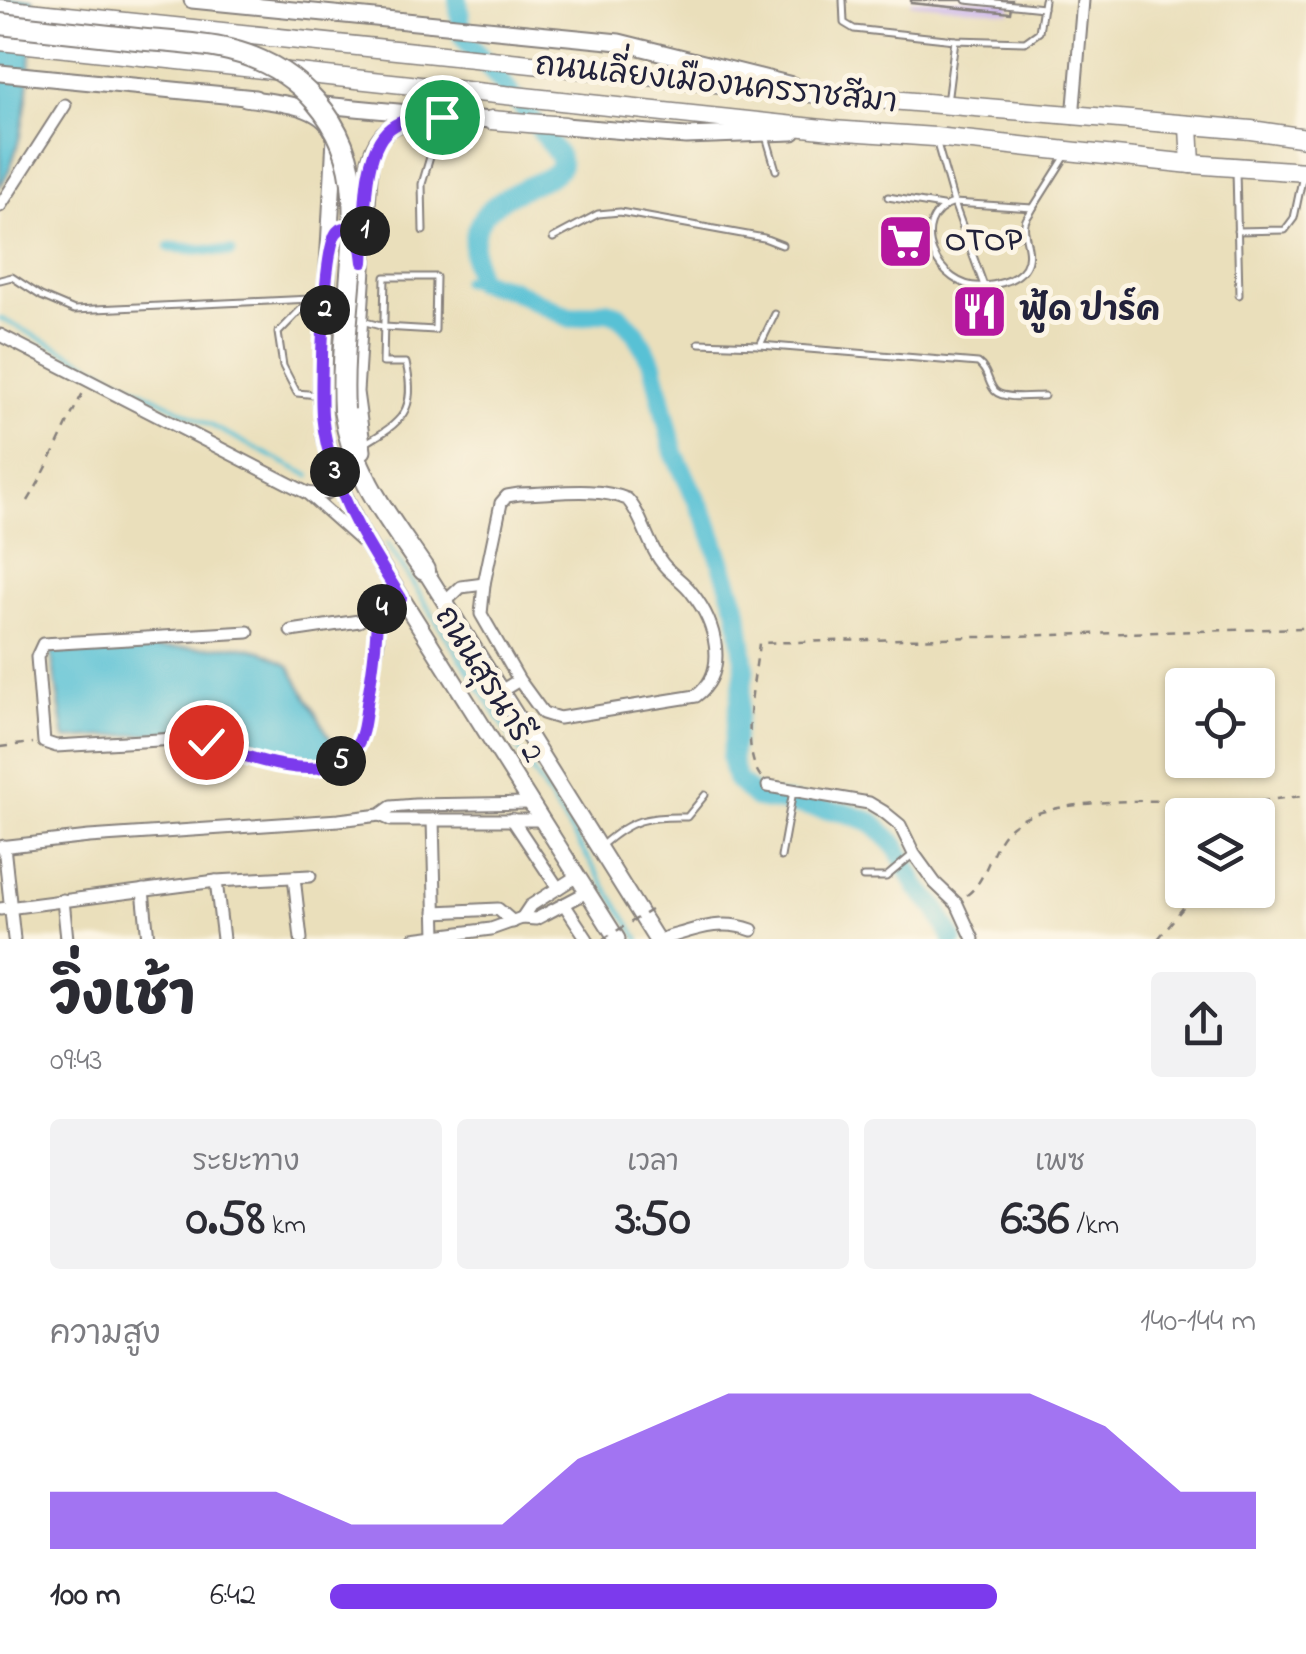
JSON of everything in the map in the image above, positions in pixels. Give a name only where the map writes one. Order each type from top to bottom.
[{"type":"highway","name":"ถนนเลี่ยงเมืองนครราชสีมา","points":[[0,9],[830,95],[1306,138]]},
{"type":"highway","points":[[0,24],[225,49],[274,67],[321,106],[345,149],[353,198],[343,370],[344,410],[351,449],[361,474],[424,570]]},
{"type":"highway","name":"ถนนเลี่ยงเมืองนครราชสีมา","points":[[0,42],[832,130],[1305,172]]},
{"type":"highway","points":[[491,120],[566,126]]},
{"type":"highway","points":[[1189,127],[1190,164]]},
{"type":"main road","points":[[192,0],[652,48],[830,95]]},
{"type":"main road","points":[[0,74],[491,120]]},
{"type":"main road","name":"ถนนสุรนารี 2","points":[[245,98],[305,110],[322,118],[332,129],[336,148],[328,260],[319,300],[321,395],[330,456],[354,519],[616,939]]},
{"type":"main road","name":"ถนนสุรนารี 2","points":[[445,117],[397,124],[380,137],[370,160],[355,392],[361,446],[380,495],[424,570],[659,939]]},
{"type":"main road","points":[[566,126],[686,136],[832,130]]},
{"type":"main road","points":[[328,260],[335,234],[342,228],[351,228],[360,238],[363,262]]},
{"type":"street","points":[[1073,118],[1084,0]]},
{"type":"street","points":[[0,206],[65,105]]},
{"type":"street","points":[[2,341],[89,381],[306,493],[377,559]]},
{"type":"street","points":[[306,493],[323,496],[332,490],[335,482],[330,456]]},
{"type":"street","points":[[614,494],[634,506],[660,561],[694,595],[708,620],[718,656],[709,685],[696,696],[584,716],[549,716],[542,713],[519,680],[483,621],[484,584],[498,512],[507,496],[614,494]]},
{"type":"street","points":[[445,602],[460,587],[484,584]]},
{"type":"street","points":[[290,631],[359,621],[401,598]]},
{"type":"street","points":[[248,632],[43,644],[36,657],[44,742],[56,746],[193,738],[269,764],[314,767],[337,763],[352,753],[362,732],[378,642],[377,612]]},
{"type":"street","points":[[500,690],[519,680]]},
{"type":"street","points":[[768,786],[792,794],[869,803],[900,825],[914,854],[957,904],[974,939]]},
{"type":"street","points":[[380,815],[391,807],[530,802]]},
{"type":"street","points":[[14,939],[6,908],[2,846],[380,815],[391,820],[542,820]]},
{"type":"street","points":[[512,819],[558,888]]},
{"type":"street","points":[[433,820],[436,936]]},
{"type":"street","points":[[6,908],[216,881],[310,876]]},
{"type":"street","points":[[518,920],[530,906],[577,876]]},
{"type":"street","points":[[294,877],[301,939]]},
{"type":"street","points":[[216,881],[223,939]]},
{"type":"street","points":[[143,890],[148,939]]},
{"type":"street","points":[[413,939],[459,936],[536,919],[587,892]]},
{"type":"street","points":[[63,900],[67,939]]},
{"type":"street","points":[[564,904],[587,939]]},
{"type":"street","points":[[435,912],[498,909],[518,920]]},
{"type":"street","points":[[659,939],[712,924],[735,924],[752,930]]},
{"type":"lane","points":[[843,0],[841,14],[846,26],[955,40],[1025,42],[1037,36],[1044,4],[966,0]]},
{"type":"lane","points":[[946,106],[955,40]]},
{"type":"lane","points":[[423,231],[422,184],[445,117]]},
{"type":"lane","points":[[765,133],[776,170]]},
{"type":"lane","points":[[935,137],[984,286]]},
{"type":"lane","points":[[942,206],[930,226],[932,249],[940,268],[961,283],[1001,284],[1026,269],[1029,257],[1024,224],[1069,152]]},
{"type":"lane","points":[[1236,166],[1239,295]]},
{"type":"lane","points":[[1237,231],[1284,230],[1294,218],[1305,172]]},
{"type":"lane","points":[[888,197],[942,206],[954,203],[1034,208]]},
{"type":"lane","points":[[552,238],[598,214],[620,212],[782,244]]},
{"type":"lane","points":[[1014,238],[1025,233]]},
{"type":"lane","points":[[972,254],[983,250]]},
{"type":"lane","points":[[0,280],[12,277],[41,296],[74,310],[319,300]]},
{"type":"lane","points":[[359,320],[384,327],[436,330],[436,277],[385,277],[384,327],[383,363],[406,363],[410,380],[408,399],[399,424],[361,446]]},
{"type":"lane","points":[[319,300],[278,334],[283,366],[298,394],[321,395]]},
{"type":"lane","points":[[760,345],[775,314]]},
{"type":"lane","points":[[699,344],[760,345],[978,364],[985,368],[996,392],[1044,396]]},
{"type":"lane","points":[[781,857],[792,794]]},
{"type":"lane","points":[[598,848],[625,824],[662,816],[688,817],[704,795]]},
{"type":"lane","points":[[863,876],[886,877],[914,854]]},
{"type":"path","points":[[28,500],[50,465],[64,426],[89,381]]},
{"type":"path","points":[[768,786],[754,768],[748,738],[758,643],[1306,628]]},
{"type":"path","points":[[0,747],[44,742]]},
{"type":"path","points":[[1275,799],[1306,796]]},
{"type":"path","points":[[957,904],[976,888],[1010,828],[1033,813],[1165,801]]},
{"type":"path","points":[[1158,939],[1183,908]]},
{"type":"path","points":[[603,939],[650,910]]},
{"type":"water","points":[[0,0],[33,0],[23,122],[10,168],[0,187]]},
{"type":"water","points":[[238,646],[265,652],[289,666],[331,740],[328,760],[308,764],[274,752],[234,729],[65,739],[51,652]]},
{"type":"building","points":[[911,0],[1012,0],[1010,13]]},
{"type":"waterway","points":[[458,0],[462,35],[530,116],[559,156],[561,165],[550,176],[503,199],[482,218],[474,244],[478,281],[511,289],[571,318],[607,311],[620,316],[635,332],[653,364],[674,453],[708,523],[738,611],[745,668],[731,758],[736,779],[756,798],[846,813],[872,822],[896,846],[917,887],[936,908],[953,939]]},
{"type":"waterway","points":[[170,247],[231,252]]},
{"type":"waterway","points":[[465,281],[478,281]]},
{"type":"waterway","points":[[0,318],[310,476]]},
{"type":"waterway","points":[[387,543],[639,939]]},
{"type":"place","name":"OTOP","points":[[906,242]]},
{"type":"place","name":"ฟู้ด ปาร์ค","points":[[980,312]]},
{"type":"route","points":[[206,742],[269,764],[314,767],[337,763],[358,744],[378,642],[377,612],[401,598],[359,530],[337,480],[325,436],[321,395],[328,260],[335,234],[342,228],[351,228],[360,238],[363,262],[370,160],[380,137],[409,120],[442,117]]}]
